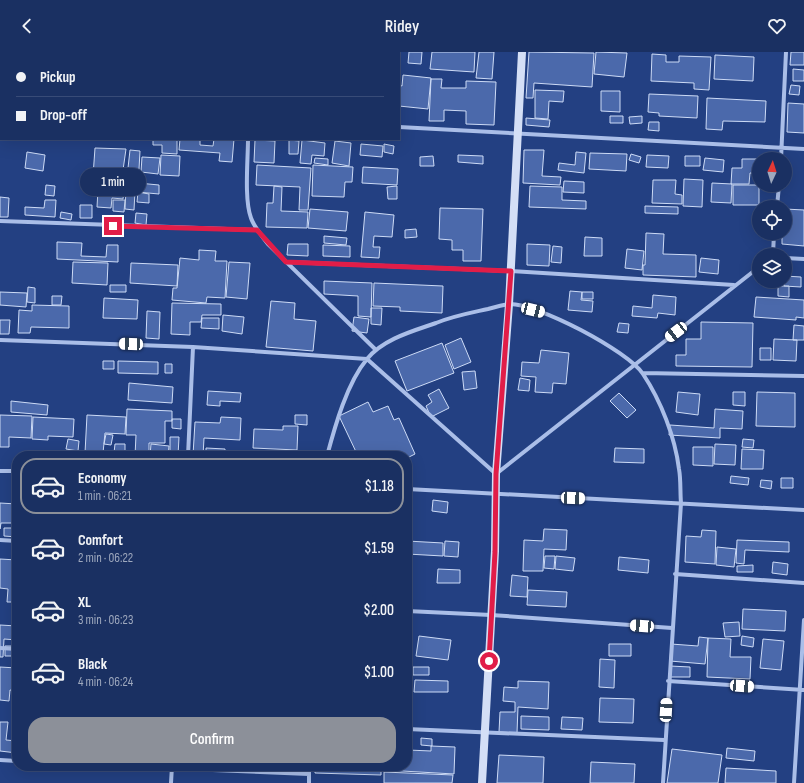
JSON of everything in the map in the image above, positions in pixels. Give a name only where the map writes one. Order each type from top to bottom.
[{"type":"street","points":[[482,783],[497,495],[496,474],[510,304],[522,52]]},
{"type":"street","points":[[782,152],[786,52]]},
{"type":"street","points":[[400,127],[804,149]]},
{"type":"street","points":[[248,140],[248,207],[251,218],[257,230],[286,262],[376,350]]},
{"type":"street","points":[[0,220],[257,230]]},
{"type":"street","points":[[792,258],[804,259]]},
{"type":"street","points":[[286,262],[511,271],[734,285]]},
{"type":"street","points":[[496,474],[752,272]]},
{"type":"street","points":[[329,451],[347,397],[357,375],[367,359],[376,350],[401,336],[448,318],[510,304],[545,313],[581,329],[634,365],[643,373],[661,408],[672,438],[680,469],[681,502],[664,740],[663,783]]},
{"type":"street","points":[[0,340],[193,347],[367,359],[496,474]]},
{"type":"street","points":[[188,451],[193,347]]},
{"type":"street","points":[[643,373],[804,376]]},
{"type":"street","points":[[0,471],[12,471]]},
{"type":"street","points":[[412,489],[497,495],[681,502],[804,510]]},
{"type":"street","points":[[0,540],[12,541]]},
{"type":"street","points":[[675,574],[804,583]]},
{"type":"street","points":[[412,611],[491,615],[672,628]]},
{"type":"street","points":[[794,783],[802,690],[804,620]]},
{"type":"street","points":[[0,648],[12,649]]},
{"type":"street","points":[[668,680],[802,690]]},
{"type":"street","points":[[412,729],[664,740]]},
{"type":"street","points":[[0,760],[12,761]]},
{"type":"street","points":[[171,783],[172,771]]},
{"type":"street","points":[[240,771],[309,774],[309,783]]},
{"type":"building","points":[[409,52],[422,52],[421,64],[408,63]]},
{"type":"building","points":[[432,52],[475,52],[474,72],[430,69]]},
{"type":"building","points":[[479,52],[494,52],[492,79],[476,78]]},
{"type":"building","points":[[529,52],[594,53],[592,87],[534,83],[533,98],[526,98]]},
{"type":"building","points":[[596,52],[627,53],[624,77],[594,74]]},
{"type":"building","points":[[791,52],[804,52],[804,65],[790,65]]},
{"type":"building","points":[[652,54],[666,55],[666,62],[679,62],[679,56],[711,57],[709,90],[694,89],[694,83],[651,81]]},
{"type":"building","points":[[715,55],[754,57],[753,81],[714,79]]},
{"type":"building","points":[[793,69],[804,70],[804,81],[793,81]]},
{"type":"building","points":[[403,75],[431,78],[428,109],[400,106],[400,85],[402,86]]},
{"type":"building","points":[[431,79],[442,79],[441,88],[466,88],[466,81],[496,82],[494,125],[466,124],[466,111],[444,110],[444,121],[429,121]]},
{"type":"building","points":[[791,85],[800,86],[799,95],[789,94]]},
{"type":"building","points":[[535,90],[564,91],[563,102],[549,101],[548,119],[535,118]]},
{"type":"building","points":[[601,91],[620,91],[620,112],[601,111]]},
{"type":"building","points":[[649,94],[698,96],[697,118],[659,116],[659,113],[648,112]]},
{"type":"building","points":[[707,98],[766,101],[765,122],[723,121],[722,130],[706,129]]},
{"type":"building","points":[[788,103],[804,104],[804,133],[787,132]]},
{"type":"building","points":[[610,116],[623,116],[623,123],[610,123]]},
{"type":"building","points":[[642,116],[642,123],[630,124],[629,117]]},
{"type":"building","points":[[526,118],[550,120],[549,127],[526,125]]},
{"type":"building","points":[[649,122],[659,122],[659,131],[648,130]]},
{"type":"building","points":[[153,140],[177,140],[177,154],[162,153],[162,145],[153,145]]},
{"type":"building","points":[[180,140],[200,140],[200,145],[213,146],[214,140],[234,140],[232,162],[219,161],[220,153],[179,150]]},
{"type":"building","points":[[255,140],[275,141],[274,163],[254,162]]},
{"type":"building","points":[[289,140],[299,141],[298,154],[289,154]]},
{"type":"building","points":[[302,140],[325,143],[324,156],[312,155],[311,164],[300,163]]},
{"type":"building","points":[[335,141],[351,143],[349,166],[332,163]]},
{"type":"building","points":[[361,144],[383,146],[382,157],[360,155]]},
{"type":"building","points":[[384,144],[394,146],[393,154],[384,152]]},
{"type":"building","points":[[95,148],[126,149],[122,177],[93,176]]},
{"type":"building","points":[[130,150],[140,151],[139,169],[128,168]]},
{"type":"building","points":[[524,150],[544,150],[542,176],[561,177],[560,185],[523,183]]},
{"type":"building","points":[[27,152],[45,155],[43,171],[25,168]]},
{"type":"building","points":[[576,152],[586,153],[584,173],[558,170],[559,163],[575,165]]},
{"type":"building","points":[[590,153],[627,154],[626,171],[589,169]]},
{"type":"building","points":[[631,154],[641,157],[639,163],[629,160]]},
{"type":"building","points":[[161,155],[180,156],[179,176],[160,175]]},
{"type":"building","points":[[458,155],[483,156],[483,164],[458,162]]},
{"type":"building","points":[[647,155],[669,156],[668,168],[646,167]]},
{"type":"building","points":[[433,156],[434,166],[420,166],[420,157]]},
{"type":"building","points":[[685,156],[700,156],[700,166],[685,166]]},
{"type":"building","points":[[142,157],[160,158],[158,174],[141,172]]},
{"type":"building","points":[[315,158],[328,159],[328,165],[314,163]]},
{"type":"building","points":[[705,158],[724,160],[723,172],[703,170]]},
{"type":"building","points":[[742,159],[752,159],[752,173],[750,173],[749,184],[731,184],[732,168],[742,168]]},
{"type":"building","points":[[257,165],[311,168],[308,210],[299,210],[300,187],[256,185]]},
{"type":"building","points":[[313,165],[353,167],[352,182],[345,182],[344,197],[312,196]]},
{"type":"building","points":[[363,167],[398,169],[397,185],[362,183]]},
{"type":"building","points":[[684,179],[703,180],[702,207],[683,206]]},
{"type":"building","points":[[653,180],[676,180],[675,194],[682,195],[682,204],[652,203]]},
{"type":"building","points":[[564,181],[584,182],[584,193],[563,192]]},
{"type":"building","points":[[138,183],[159,185],[159,194],[137,192]]},
{"type":"building","points":[[712,183],[732,184],[731,203],[711,202]]},
{"type":"building","points":[[46,185],[55,186],[54,196],[45,195]]},
{"type":"building","points":[[733,185],[752,185],[752,192],[759,192],[759,200],[752,200],[752,205],[733,205]]},
{"type":"building","points":[[274,186],[282,187],[281,211],[308,212],[307,228],[266,227],[267,203],[273,203]]},
{"type":"building","points":[[397,186],[397,199],[388,199],[387,187]]},
{"type":"building","points":[[530,186],[562,187],[562,200],[586,201],[586,209],[529,207]]},
{"type":"building","points":[[98,190],[124,191],[123,199],[112,198],[111,208],[97,207]]},
{"type":"building","points":[[126,190],[135,191],[134,210],[125,209]]},
{"type":"building","points":[[138,192],[149,194],[149,203],[137,202]]},
{"type":"building","points":[[0,197],[9,198],[8,217],[0,217]]},
{"type":"building","points":[[45,200],[56,200],[55,217],[25,215],[25,207],[44,208]]},
{"type":"building","points":[[113,200],[125,200],[124,212],[113,211]]},
{"type":"building","points":[[80,205],[92,205],[92,218],[80,218]]},
{"type":"building","points":[[645,206],[678,207],[678,214],[645,213]]},
{"type":"building","points":[[440,208],[483,209],[481,261],[463,261],[463,250],[452,250],[452,240],[439,239]]},
{"type":"building","points":[[310,209],[348,212],[346,231],[308,228]]},
{"type":"building","points":[[792,209],[804,210],[804,246],[782,244],[782,240],[792,240]]},
{"type":"building","points":[[61,212],[72,214],[71,220],[60,218]]},
{"type":"building","points":[[365,212],[394,215],[392,237],[374,236],[373,247],[380,247],[379,258],[361,257]]},
{"type":"building","points":[[136,213],[147,214],[146,225],[135,223]]},
{"type":"building","points":[[416,229],[417,237],[405,238],[405,230]]},
{"type":"building","points":[[646,233],[664,234],[663,254],[696,255],[696,277],[643,275],[643,265],[645,265]]},
{"type":"building","points":[[324,236],[347,238],[346,245],[324,243]]},
{"type":"building","points":[[585,237],[602,238],[602,256],[584,256]]},
{"type":"building","points":[[57,242],[82,243],[81,256],[106,257],[107,245],[118,245],[118,262],[57,259]]},
{"type":"building","points":[[288,244],[308,244],[308,256],[287,255]]},
{"type":"building","points":[[527,244],[550,245],[549,266],[527,265]]},
{"type":"building","points":[[323,245],[350,246],[350,257],[323,256]]},
{"type":"building","points":[[553,246],[562,247],[561,263],[551,262]]},
{"type":"building","points":[[627,249],[644,251],[642,270],[625,268]]},
{"type":"building","points":[[199,250],[216,251],[215,261],[227,261],[225,298],[207,297],[206,303],[172,300],[173,288],[177,288],[180,258],[199,260]]},
{"type":"building","points":[[701,258],[719,260],[718,274],[699,272]]},
{"type":"building","points":[[73,262],[108,263],[107,285],[72,283]]},
{"type":"building","points":[[229,262],[250,263],[247,299],[226,297]]},
{"type":"building","points":[[131,263],[178,265],[177,286],[130,283]]},
{"type":"building","points":[[792,276],[801,277],[801,287],[792,286]]},
{"type":"building","points":[[324,281],[372,283],[371,317],[358,316],[358,296],[324,294]]},
{"type":"building","points":[[374,283],[443,286],[442,313],[400,311],[400,307],[373,306]]},
{"type":"building","points":[[110,285],[126,285],[126,292],[110,292]]},
{"type":"building","points":[[28,287],[35,288],[35,303],[27,302]]},
{"type":"building","points":[[778,288],[789,288],[789,297],[778,296]]},
{"type":"building","points":[[570,291],[582,292],[581,300],[593,301],[592,312],[568,310]]},
{"type":"building","points":[[0,292],[27,293],[26,307],[0,305]]},
{"type":"building","points":[[582,292],[593,292],[593,299],[582,299]]},
{"type":"building","points":[[653,295],[676,297],[675,315],[658,313],[657,318],[632,316],[633,306],[652,308]]},
{"type":"building","points":[[52,296],[62,296],[61,305],[52,305]]},
{"type":"building","points":[[756,297],[804,300],[804,318],[796,317],[796,320],[754,317]]},
{"type":"building","points":[[104,298],[138,300],[137,319],[103,318]]},
{"type":"building","points":[[271,301],[295,303],[294,319],[316,321],[313,351],[266,347]]},
{"type":"building","points":[[172,303],[221,304],[221,315],[202,315],[201,322],[190,322],[190,335],[171,334]]},
{"type":"building","points":[[32,305],[69,306],[69,328],[31,327],[30,333],[18,333],[19,310],[32,311]]},
{"type":"building","points":[[371,308],[382,308],[381,325],[371,324]]},
{"type":"building","points":[[147,311],[160,312],[159,339],[146,338]]},
{"type":"building","points":[[223,315],[244,317],[242,334],[222,331]]},
{"type":"building","points":[[354,317],[369,319],[367,333],[352,331]]},
{"type":"building","points":[[202,318],[219,318],[219,329],[201,328]]},
{"type":"building","points":[[0,320],[10,320],[9,334],[0,334]]},
{"type":"building","points":[[701,322],[753,323],[752,367],[676,366],[676,355],[686,355],[686,339],[701,339]]},
{"type":"building","points":[[619,323],[629,324],[628,333],[617,332]]},
{"type":"building","points":[[794,325],[804,326],[804,340],[793,340]]},
{"type":"building","points":[[461,338],[471,362],[454,369],[445,345]]},
{"type":"building","points":[[774,339],[797,340],[796,361],[773,360]]},
{"type":"building","points":[[442,343],[454,373],[407,391],[395,361]]},
{"type":"building","points":[[760,348],[771,348],[771,360],[760,360]]},
{"type":"building","points":[[541,350],[569,353],[566,384],[553,383],[552,393],[535,392],[536,377],[521,376],[522,362],[539,363]]},
{"type":"building","points":[[103,361],[114,361],[114,369],[103,369]]},
{"type":"building","points":[[118,361],[158,362],[158,374],[118,373]]},
{"type":"building","points":[[165,364],[172,364],[172,373],[165,373]]},
{"type":"building","points":[[475,371],[477,388],[464,390],[462,372]]},
{"type":"building","points":[[520,378],[530,380],[529,391],[518,390]]},
{"type":"building","points":[[129,383],[173,387],[172,403],[128,400]]},
{"type":"building","points":[[439,389],[449,408],[431,417],[426,406],[432,402],[428,395]]},
{"type":"building","points":[[208,391],[241,393],[240,402],[220,401],[220,406],[207,405]]},
{"type":"building","points":[[678,392],[700,394],[698,415],[676,412]]},
{"type":"building","points":[[733,392],[745,392],[745,406],[733,405]]},
{"type":"building","points":[[757,392],[795,393],[795,427],[756,426]]},
{"type":"building","points":[[619,393],[636,410],[627,418],[610,401]]},
{"type":"building","points":[[11,401],[48,405],[47,415],[11,412]]},
{"type":"building","points":[[368,402],[373,412],[388,406],[394,420],[399,418],[415,454],[412,456],[412,451],[356,451],[339,416]]},
{"type":"building","points":[[127,409],[172,411],[172,421],[165,421],[165,443],[149,443],[149,451],[135,451],[136,435],[126,435]]},
{"type":"building","points":[[715,409],[743,411],[742,429],[720,428],[720,438],[669,435],[670,425],[714,428]]},
{"type":"building","points":[[0,415],[32,416],[31,438],[9,437],[9,447],[0,447]]},
{"type":"building","points":[[87,415],[126,417],[125,434],[105,433],[103,451],[85,451]]},
{"type":"building","points":[[295,415],[307,415],[307,425],[295,424]]},
{"type":"building","points":[[33,417],[74,419],[73,437],[48,436],[48,440],[32,439]]},
{"type":"building","points":[[221,417],[241,418],[240,440],[204,438],[203,451],[193,451],[195,422],[220,423]]},
{"type":"building","points":[[172,419],[181,419],[181,429],[172,428]]},
{"type":"building","points":[[283,426],[298,426],[297,450],[253,448],[254,429],[283,430]]},
{"type":"building","points":[[106,434],[113,435],[111,445],[104,444]]},
{"type":"building","points":[[170,437],[179,437],[178,451],[170,451]]},
{"type":"building","points":[[68,439],[79,441],[78,451],[66,449]]},
{"type":"building","points":[[743,439],[754,440],[753,448],[742,447]]},
{"type":"building","points":[[115,444],[125,444],[125,451],[114,451]]},
{"type":"building","points":[[151,444],[169,446],[168,451],[150,451]]},
{"type":"building","points":[[715,444],[736,445],[735,465],[714,464]]},
{"type":"building","points":[[693,447],[713,447],[713,466],[693,465]]},
{"type":"building","points":[[206,448],[225,449],[225,451],[206,451]]},
{"type":"building","points":[[615,448],[644,449],[644,463],[614,462]]},
{"type":"building","points":[[742,449],[764,450],[763,469],[741,469]]},
{"type":"building","points":[[731,476],[749,478],[748,485],[730,483]]},
{"type":"building","points":[[781,478],[793,478],[793,488],[781,488]]},
{"type":"building","points":[[761,480],[772,481],[771,489],[760,487]]},
{"type":"building","points":[[433,500],[448,502],[447,513],[432,511]]},
{"type":"building","points":[[0,503],[12,504],[12,523],[1,523],[0,529]]},
{"type":"building","points":[[4,528],[12,528],[12,537],[4,536]]},
{"type":"building","points":[[544,529],[567,530],[566,550],[544,549],[543,571],[523,571],[524,540],[543,541]]},
{"type":"building","points":[[702,530],[716,531],[715,564],[685,562],[686,536],[701,537]]},
{"type":"building","points":[[737,540],[789,542],[789,552],[745,550],[744,564],[736,563]]},
{"type":"building","points":[[412,541],[443,543],[443,556],[412,554]]},
{"type":"building","points":[[445,541],[459,542],[458,557],[444,556]]},
{"type":"building","points":[[717,547],[736,549],[734,567],[716,565]]},
{"type":"building","points":[[545,556],[555,556],[554,569],[544,568]]},
{"type":"building","points":[[556,556],[575,558],[573,571],[555,569]]},
{"type":"building","points":[[619,557],[649,560],[648,573],[618,570]]},
{"type":"building","points":[[0,559],[12,560],[12,602],[7,602],[8,589],[0,588]]},
{"type":"building","points":[[773,562],[788,564],[787,575],[772,573]]},
{"type":"building","points":[[753,565],[753,572],[737,572],[737,566]]},
{"type":"building","points":[[438,569],[460,570],[460,583],[437,583]]},
{"type":"building","points":[[512,575],[528,577],[527,597],[510,596]]},
{"type":"building","points":[[528,590],[567,592],[566,607],[527,605]]},
{"type":"building","points":[[743,609],[786,611],[785,631],[742,629]]},
{"type":"building","points":[[739,622],[740,636],[725,637],[723,623]]},
{"type":"building","points":[[0,625],[12,626],[12,640],[4,639],[3,657],[0,657]]},
{"type":"building","points":[[419,636],[451,640],[448,660],[416,656]]},
{"type":"building","points":[[742,636],[754,638],[753,647],[741,645]]},
{"type":"building","points":[[699,637],[708,638],[705,664],[670,661],[671,644],[698,646]]},
{"type":"building","points":[[708,638],[731,639],[730,657],[751,657],[750,679],[707,677]]},
{"type":"building","points":[[763,639],[784,641],[781,670],[760,668]]},
{"type":"building","points":[[609,644],[631,644],[631,656],[609,656]]},
{"type":"building","points":[[5,646],[12,646],[12,656],[5,656]]},
{"type":"building","points":[[600,659],[615,660],[614,688],[599,687]]},
{"type":"building","points":[[670,666],[690,667],[690,677],[670,677]]},
{"type":"building","points":[[0,667],[12,668],[12,690],[10,690],[9,701],[0,700]]},
{"type":"building","points":[[413,667],[429,667],[429,675],[413,675]]},
{"type":"building","points":[[415,680],[448,681],[448,692],[414,692]]},
{"type":"building","points":[[518,681],[549,682],[548,709],[518,707],[517,733],[499,732],[500,712],[515,712],[515,702],[503,701],[504,687],[518,688]]},
{"type":"building","points":[[600,698],[634,699],[633,723],[599,722]]},
{"type":"building","points":[[521,716],[549,717],[549,730],[521,729]]},
{"type":"building","points":[[562,717],[583,718],[582,730],[561,729]]},
{"type":"building","points":[[0,722],[8,722],[6,740],[12,741],[12,752],[0,751]]},
{"type":"building","points":[[421,738],[432,739],[432,746],[421,745]]},
{"type":"building","points":[[431,746],[455,747],[454,774],[402,771],[412,771],[412,750],[431,751]]},
{"type":"building","points":[[727,748],[755,751],[754,761],[726,758]]},
{"type":"building","points":[[672,749],[722,755],[718,783],[667,783]]},
{"type":"building","points":[[499,755],[544,757],[543,783],[497,783]]},
{"type":"building","points":[[591,762],[635,764],[634,783],[590,783]]},
{"type":"building","points":[[726,768],[776,771],[776,783],[725,783]]},
{"type":"building","points":[[315,771],[381,771],[381,775],[315,773]]},
{"type":"building","points":[[384,772],[453,775],[452,783],[384,783]]},
{"type":"route","points":[[113,226],[257,230],[268,244],[286,262],[511,271],[510,304],[496,474],[497,495],[495,552],[489,661]]}]
